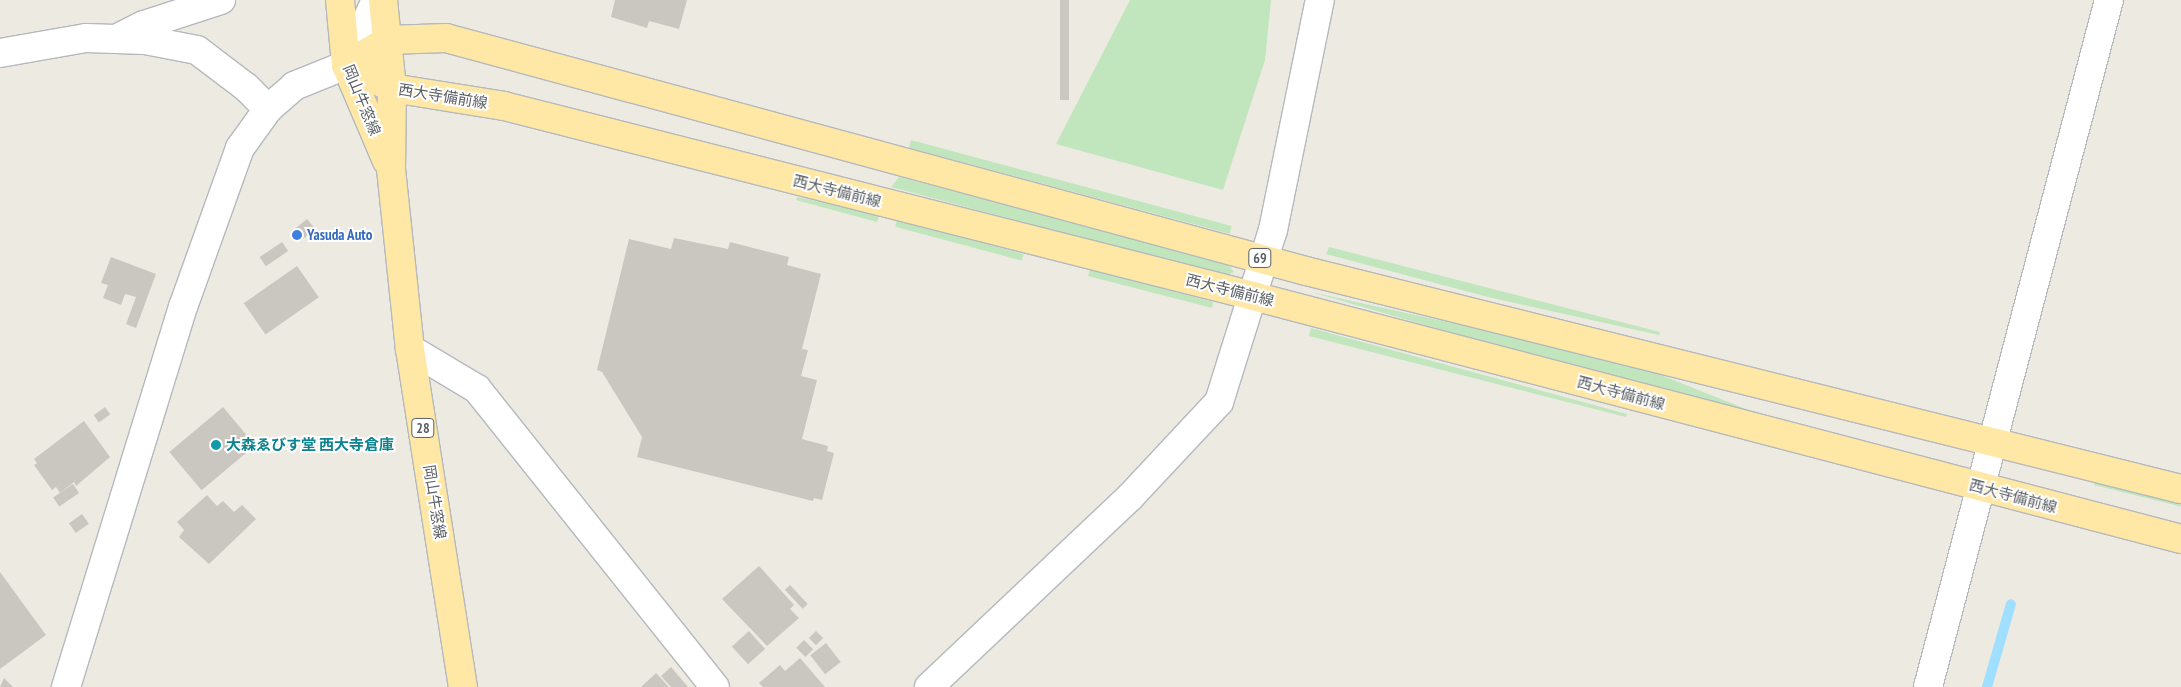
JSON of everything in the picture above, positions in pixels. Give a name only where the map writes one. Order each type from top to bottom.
[{"type":"main road","name":"岡山牛窓線","points":[[340,0],[346,65],[391,169]]},
{"type":"main road","name":"岡山牛窓線","points":[[383,0],[392,88],[391,169],[410,349],[463,687]]},
{"type":"main road","name":"69","points":[[346,65],[388,40],[446,38],[1265,259],[2181,489]]},
{"type":"main road","name":"西大寺備前線","points":[[346,65],[392,88],[504,106],[1253,296],[2181,540]]},
{"type":"street","points":[[118,38],[144,25],[221,0]]},
{"type":"street","points":[[66,687],[183,307],[240,148],[268,109],[294,86],[346,65],[376,0]]},
{"type":"street","points":[[929,687],[1130,497],[1219,402],[1265,259],[1320,0]]},
{"type":"street","points":[[1928,687],[2109,0]]},
{"type":"street","points":[[0,53],[86,38],[145,40],[197,50],[246,87],[268,109]]},
{"type":"street","points":[[410,349],[477,389],[715,687]]},
{"type":"green space","points":[[1130,0],[1271,0],[1265,60],[1223,190],[1056,144]]},
{"type":"green space","points":[[911,140],[1232,226],[1230,234],[909,148]]},
{"type":"green space","points":[[899,177],[1227,263],[1234,272],[1225,276],[891,187]]},
{"type":"green space","points":[[797,197],[879,215],[877,222],[796,200]]},
{"type":"green space","points":[[897,220],[1024,254],[1022,261],[895,227]]},
{"type":"green space","points":[[1329,247],[1660,332],[1659,335],[1488,297],[1326,254]]},
{"type":"green space","points":[[1090,269],[1213,302],[1212,308],[1088,276]]},
{"type":"green space","points":[[1311,292],[1628,362],[1746,409],[1901,454],[1670,396]]},
{"type":"green space","points":[[1311,328],[1627,414],[1626,417],[1309,336]]},
{"type":"green space","points":[[2095,481],[2181,502],[2180,506],[2094,485]]},
{"type":"building","points":[[615,0],[687,0],[679,29],[649,21],[647,28],[611,17]]},
{"type":"building","points":[[1060,0],[1069,0],[1069,100],[1060,100]]},
{"type":"building","points":[[307,219],[315,229],[300,242],[291,232]]},
{"type":"building","points":[[674,238],[728,249],[730,242],[789,257],[787,265],[821,274],[802,349],[808,350],[801,376],[817,380],[802,439],[828,446],[827,451],[834,453],[822,500],[814,498],[813,501],[637,457],[642,437],[602,372],[597,370],[629,239],[671,249]]},
{"type":"building","points":[[282,242],[288,251],[266,266],[260,257]]},
{"type":"building","points":[[111,257],[156,274],[136,328],[126,324],[136,297],[125,294],[121,305],[103,298],[108,285],[101,283]]},
{"type":"building","points":[[297,266],[319,297],[266,334],[244,303]]},
{"type":"building","points":[[105,407],[110,414],[99,423],[94,415]]},
{"type":"building","name":"大森ゑびす堂 西大寺倉庫","points":[[223,407],[255,445],[202,490],[169,452]]},
{"type":"building","points":[[84,421],[110,457],[76,486],[74,482],[60,493],[56,487],[52,490],[34,465],[37,463],[34,459]]},
{"type":"building","points":[[73,484],[79,493],[59,507],[53,497]]},
{"type":"building","points":[[207,495],[217,506],[223,501],[234,512],[242,505],[256,519],[209,564],[179,537],[184,530],[177,522]]},
{"type":"building","points":[[82,514],[89,524],[76,533],[69,523]]},
{"type":"building","points":[[759,566],[794,605],[790,609],[799,618],[767,646],[722,599]]},
{"type":"building","points":[[0,572],[46,635],[0,669]]},
{"type":"building","points":[[790,585],[808,604],[803,609],[785,590]]},
{"type":"building","points":[[749,631],[765,649],[748,664],[732,646]]},
{"type":"building","points":[[816,631],[823,638],[816,645],[809,638]]},
{"type":"building","points":[[804,640],[813,649],[805,657],[796,648]]},
{"type":"building","points":[[826,643],[841,662],[825,674],[810,655]]},
{"type":"building","points":[[800,658],[825,687],[763,687],[759,683],[780,665],[785,671]]},
{"type":"building","points":[[671,667],[688,687],[671,687],[661,676]]},
{"type":"building","points":[[656,673],[669,687],[641,687]]},
{"type":"building","points":[[4,678],[13,687],[0,687]]},
{"type":"waterway","points":[[1987,687],[2011,604]]},
{"type":"place","name":"Yasuda Auto","points":[[297,235]]},
{"type":"place","name":"大森ゑびす堂 西大寺倉庫","points":[[216,445]]}]
